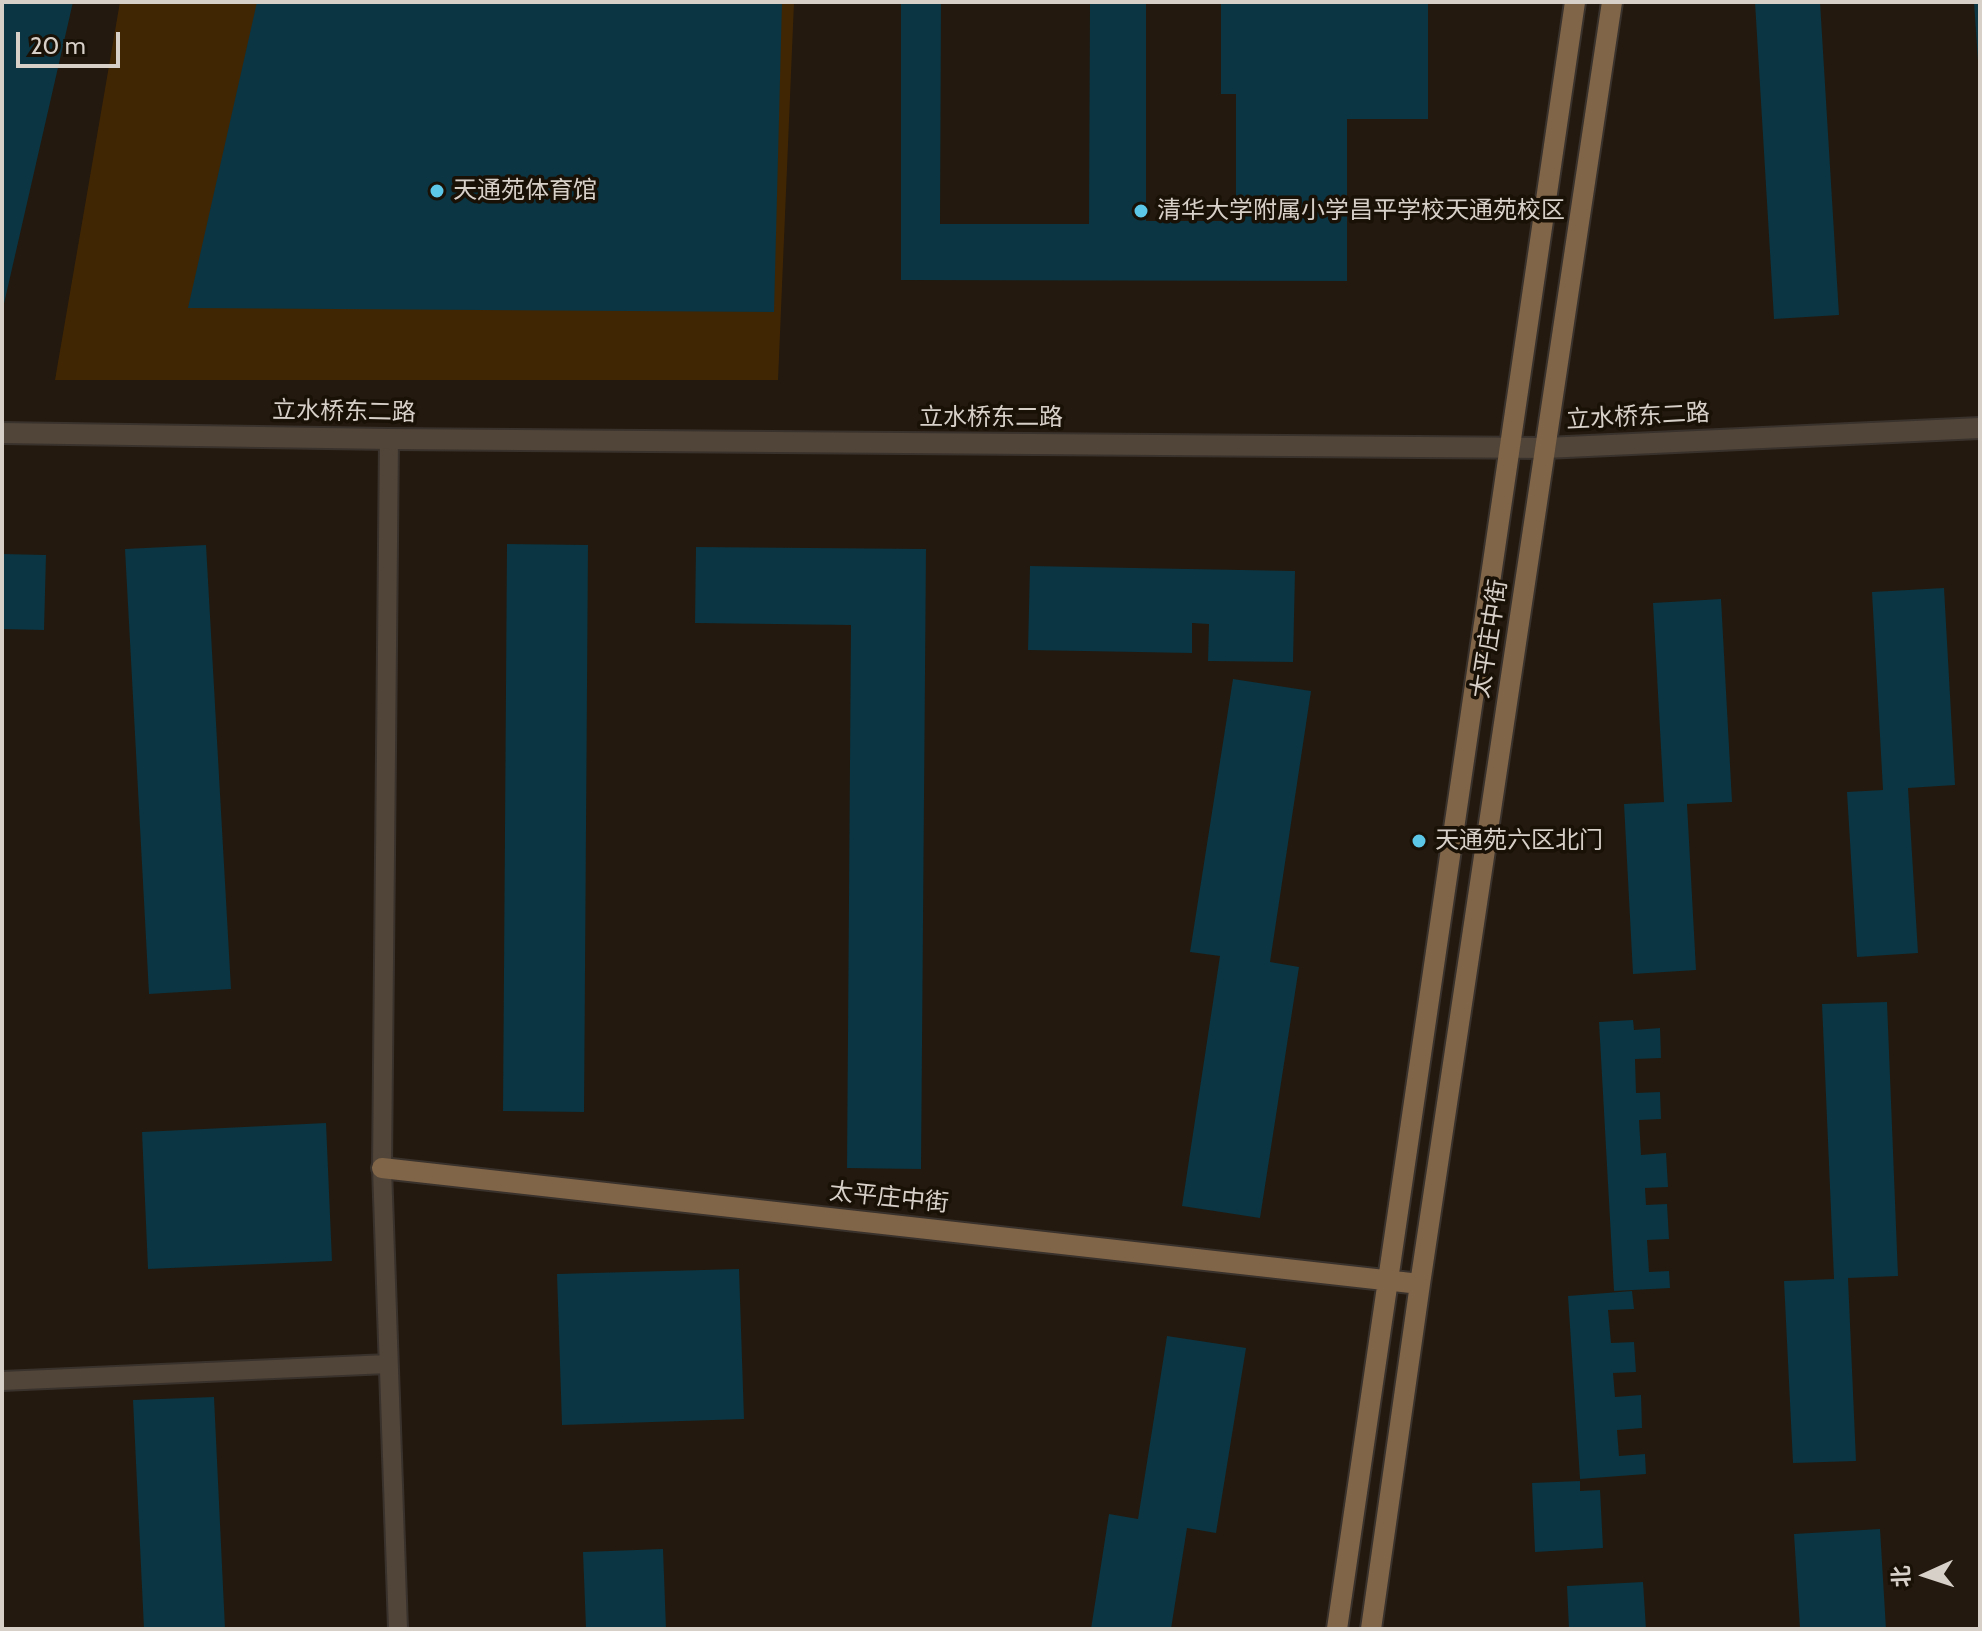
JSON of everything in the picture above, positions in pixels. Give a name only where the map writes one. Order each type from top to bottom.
[{"type":"main road","name":"太平庄中街","points":[[1337,1629],[1575,2]]},
{"type":"main road","name":"太平庄中街","points":[[1371,1629],[1612,2]]},
{"type":"main road","name":"太平庄中街","points":[[382,1168],[1420,1284]]},
{"type":"street","name":"立水桥东二路","points":[[2,433],[1545,448],[1980,428]]},
{"type":"lane","points":[[389,439],[382,1168],[398,1629]]},
{"type":"lane","points":[[2,1381],[388,1364]]},
{"type":"shaded area","name":"天通苑体育馆","points":[[120,2],[794,2],[778,380],[55,380]]},
{"type":"building","points":[[2,2],[73,2],[3,308],[2,308]]},
{"type":"building","name":"天通苑体育馆","points":[[257,2],[782,2],[774,312],[188,308]]},
{"type":"building","points":[[901,2],[941,2],[940,224],[1089,224],[1090,2],[1146,2],[1146,221],[1236,221],[1236,94],[1221,94],[1221,2],[1428,2],[1428,119],[1347,119],[1347,281],[901,280]]},
{"type":"building","points":[[1755,2],[1820,2],[1839,315],[1774,319]]},
{"type":"building","points":[[1974,2],[1980,2],[1980,61],[1978,61]]},
{"type":"building","points":[[507,544],[588,545],[584,1112],[503,1111]]},
{"type":"building","points":[[206,545],[231,989],[149,994],[125,549]]},
{"type":"building","points":[[696,547],[926,549],[921,1169],[847,1168],[851,625],[695,623]]},
{"type":"building","points":[[2,554],[46,555],[44,630],[2,629]]},
{"type":"building","points":[[1030,566],[1295,571],[1293,662],[1208,661],[1209,624],[1192,623],[1192,653],[1028,650]]},
{"type":"building","points":[[1944,588],[1955,785],[1908,788],[1918,953],[1857,957],[1847,792],[1883,790],[1872,592]]},
{"type":"building","points":[[1721,599],[1732,802],[1687,804],[1696,970],[1633,974],[1624,804],[1664,802],[1653,603]]},
{"type":"building","points":[[1233,679],[1311,691],[1270,962],[1299,967],[1260,1218],[1182,1206],[1220,956],[1190,952]]},
{"type":"building","points":[[1887,1002],[1898,1276],[1848,1278],[1856,1461],[1793,1463],[1784,1281],[1834,1279],[1822,1004]]},
{"type":"building","points":[[1633,1020],[1634,1030],[1660,1028],[1661,1058],[1635,1059],[1636,1093],[1660,1092],[1661,1119],[1639,1120],[1641,1155],[1666,1153],[1668,1187],[1645,1188],[1646,1205],[1667,1204],[1669,1239],[1647,1240],[1649,1272],[1669,1271],[1670,1288],[1614,1291],[1599,1022]]},
{"type":"building","points":[[326,1123],[332,1261],[148,1269],[142,1132]]},
{"type":"building","points":[[739,1269],[744,1419],[562,1425],[557,1274]]},
{"type":"building","points":[[1632,1291],[1634,1309],[1608,1310],[1611,1343],[1634,1342],[1636,1372],[1613,1373],[1615,1397],[1641,1395],[1642,1428],[1617,1430],[1619,1456],[1645,1454],[1646,1474],[1580,1479],[1568,1296]]},
{"type":"building","points":[[1167,1336],[1246,1348],[1216,1533],[1187,1528],[1171,1629],[1091,1629],[1109,1514],[1138,1519]]},
{"type":"building","points":[[214,1397],[225,1629],[144,1629],[133,1400]]},
{"type":"building","points":[[1580,1481],[1580,1491],[1600,1490],[1603,1548],[1535,1552],[1532,1483]]},
{"type":"building","points":[[1880,1529],[1886,1629],[1800,1629],[1794,1534]]},
{"type":"building","points":[[663,1549],[666,1629],[586,1629],[583,1552]]},
{"type":"building","points":[[1643,1582],[1646,1629],[1569,1629],[1567,1586]]},
{"type":"place","name":"天通苑体育馆","points":[[437,191]]},
{"type":"place","name":"清华大学附属小学昌平学校天通苑校区","points":[[1141,211]]},
{"type":"place","name":"天通苑六区北门","points":[[1419,841]]}]
